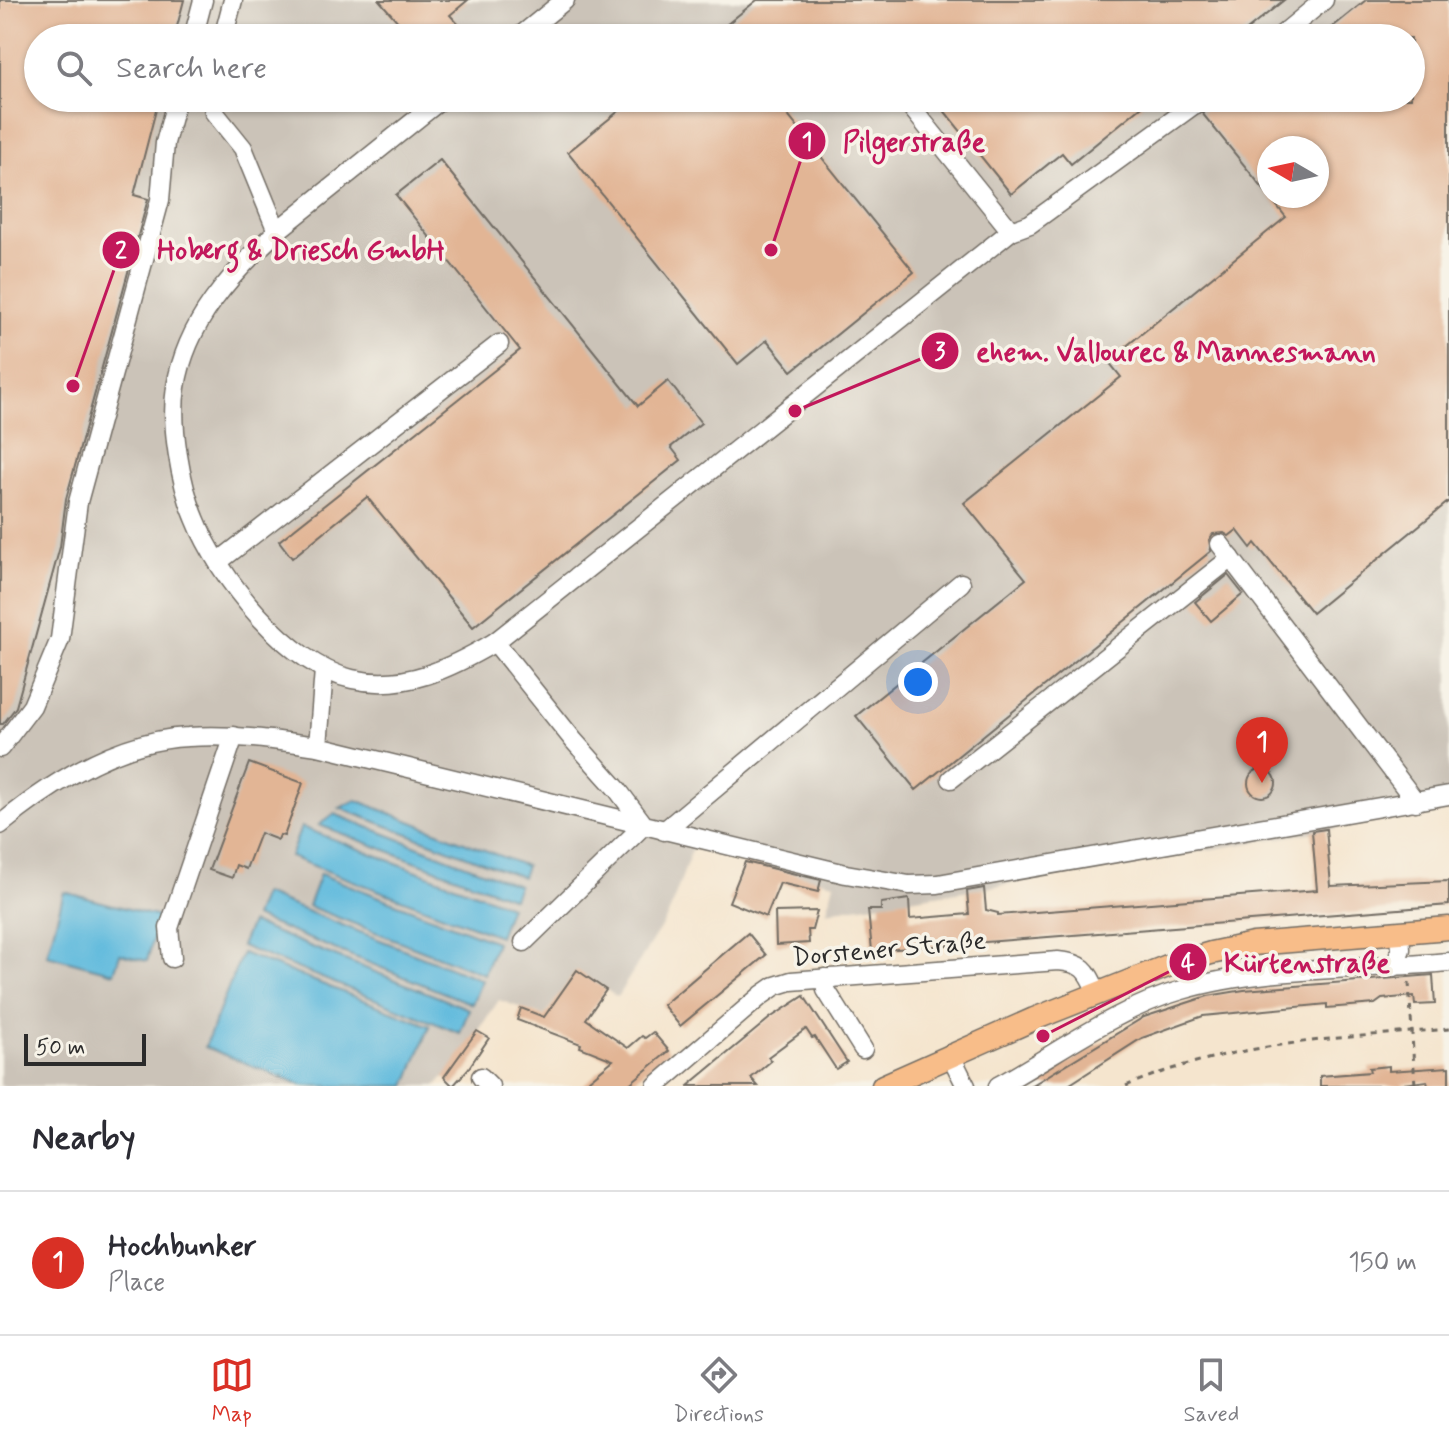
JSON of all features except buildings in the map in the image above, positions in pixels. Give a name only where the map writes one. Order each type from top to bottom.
[{"type":"main road","points":[[883,1086],[950,1054],[1170,965],[1253,944],[1440,929]]},
{"type":"street","points":[[197,24],[203,0]]},
{"type":"street","points":[[227,24],[233,0]]},
{"type":"street","points":[[535,24],[565,0]]},
{"type":"street","points":[[1295,24],[1324,0]]},
{"type":"street","points":[[0,748],[32,706],[60,639],[78,502],[160,200],[165,143],[173,112]]},
{"type":"street","points":[[214,112],[243,148],[277,231]]},
{"type":"street","points":[[426,112],[277,231],[235,271],[206,310],[186,348],[176,387],[178,450],[185,488],[195,520],[218,562],[246,601],[305,660],[353,680],[386,682],[419,678],[452,667],[495,642],[1011,231],[1030,224],[1184,112]]},
{"type":"street","points":[[915,112],[1011,231]]},
{"type":"street","points":[[218,562],[499,344]]},
{"type":"street","points":[[951,779],[1226,551],[1416,802]]},
{"type":"street","points":[[664,831],[961,583]]},
{"type":"street","points":[[495,642],[644,825]]},
{"type":"street","points":[[318,746],[324,670]]},
{"type":"street","points":[[0,825],[67,778],[109,756],[147,743],[185,737],[234,736],[318,746],[846,874],[909,885],[938,884],[1449,795]]},
{"type":"street","points":[[172,958],[169,928],[234,736]]},
{"type":"street","points":[[524,942],[644,825]]},
{"type":"street","points":[[998,1086],[1132,1009],[1182,989],[1237,979],[1442,963],[1440,929]]},
{"type":"street","points":[[1400,932],[1401,966]]},
{"type":"street","points":[[1227,950],[1237,979]]},
{"type":"street","name":"Dorstener Straße","points":[[656,1086],[775,986],[791,981],[1058,961],[1080,964],[1098,994]]},
{"type":"street","points":[[825,978],[826,990],[863,1049]]},
{"type":"street","points":[[950,1054],[966,1086]]},
{"type":"path","points":[[1401,966],[1412,1032],[1415,1086]]},
{"type":"path","points":[[1126,1086],[1192,1061],[1231,1053],[1365,1035],[1449,1029]]},
{"type":"shaded area","points":[[0,0],[1449,0],[1449,809],[984,888],[827,911],[834,883],[692,849],[668,916],[617,997],[577,970],[544,1016],[499,1000],[457,1063],[436,1086],[0,1086]]},
{"type":"water","points":[[356,800],[526,866],[522,877],[340,808]]},
{"type":"water","points":[[334,814],[518,885],[513,898],[319,825]]},
{"type":"water","points":[[301,827],[510,906],[499,936],[290,857]]},
{"type":"water","points":[[320,874],[496,942],[484,974],[308,906]]},
{"type":"water","points":[[64,892],[159,917],[147,961],[120,954],[114,973],[47,955]]},
{"type":"water","points":[[263,894],[482,980],[472,1004],[254,917]]},
{"type":"water","points":[[251,923],[469,1009],[460,1033],[241,946]]},
{"type":"water","points":[[242,953],[430,1026],[406,1086],[304,1086],[205,1047]]},
{"type":"place","name":"Pilgerstraße","points":[[771,250]]},
{"type":"place","name":"Hoberg & Driesch GmbH","points":[[73,386]]},
{"type":"place","name":"ehem. Vallourec & Mannesmann","points":[[795,411]]},
{"type":"place","name":"Hochbunker","points":[[1262,783]]},
{"type":"place","name":"Kürtenstraße","points":[[1043,1036]]}]
